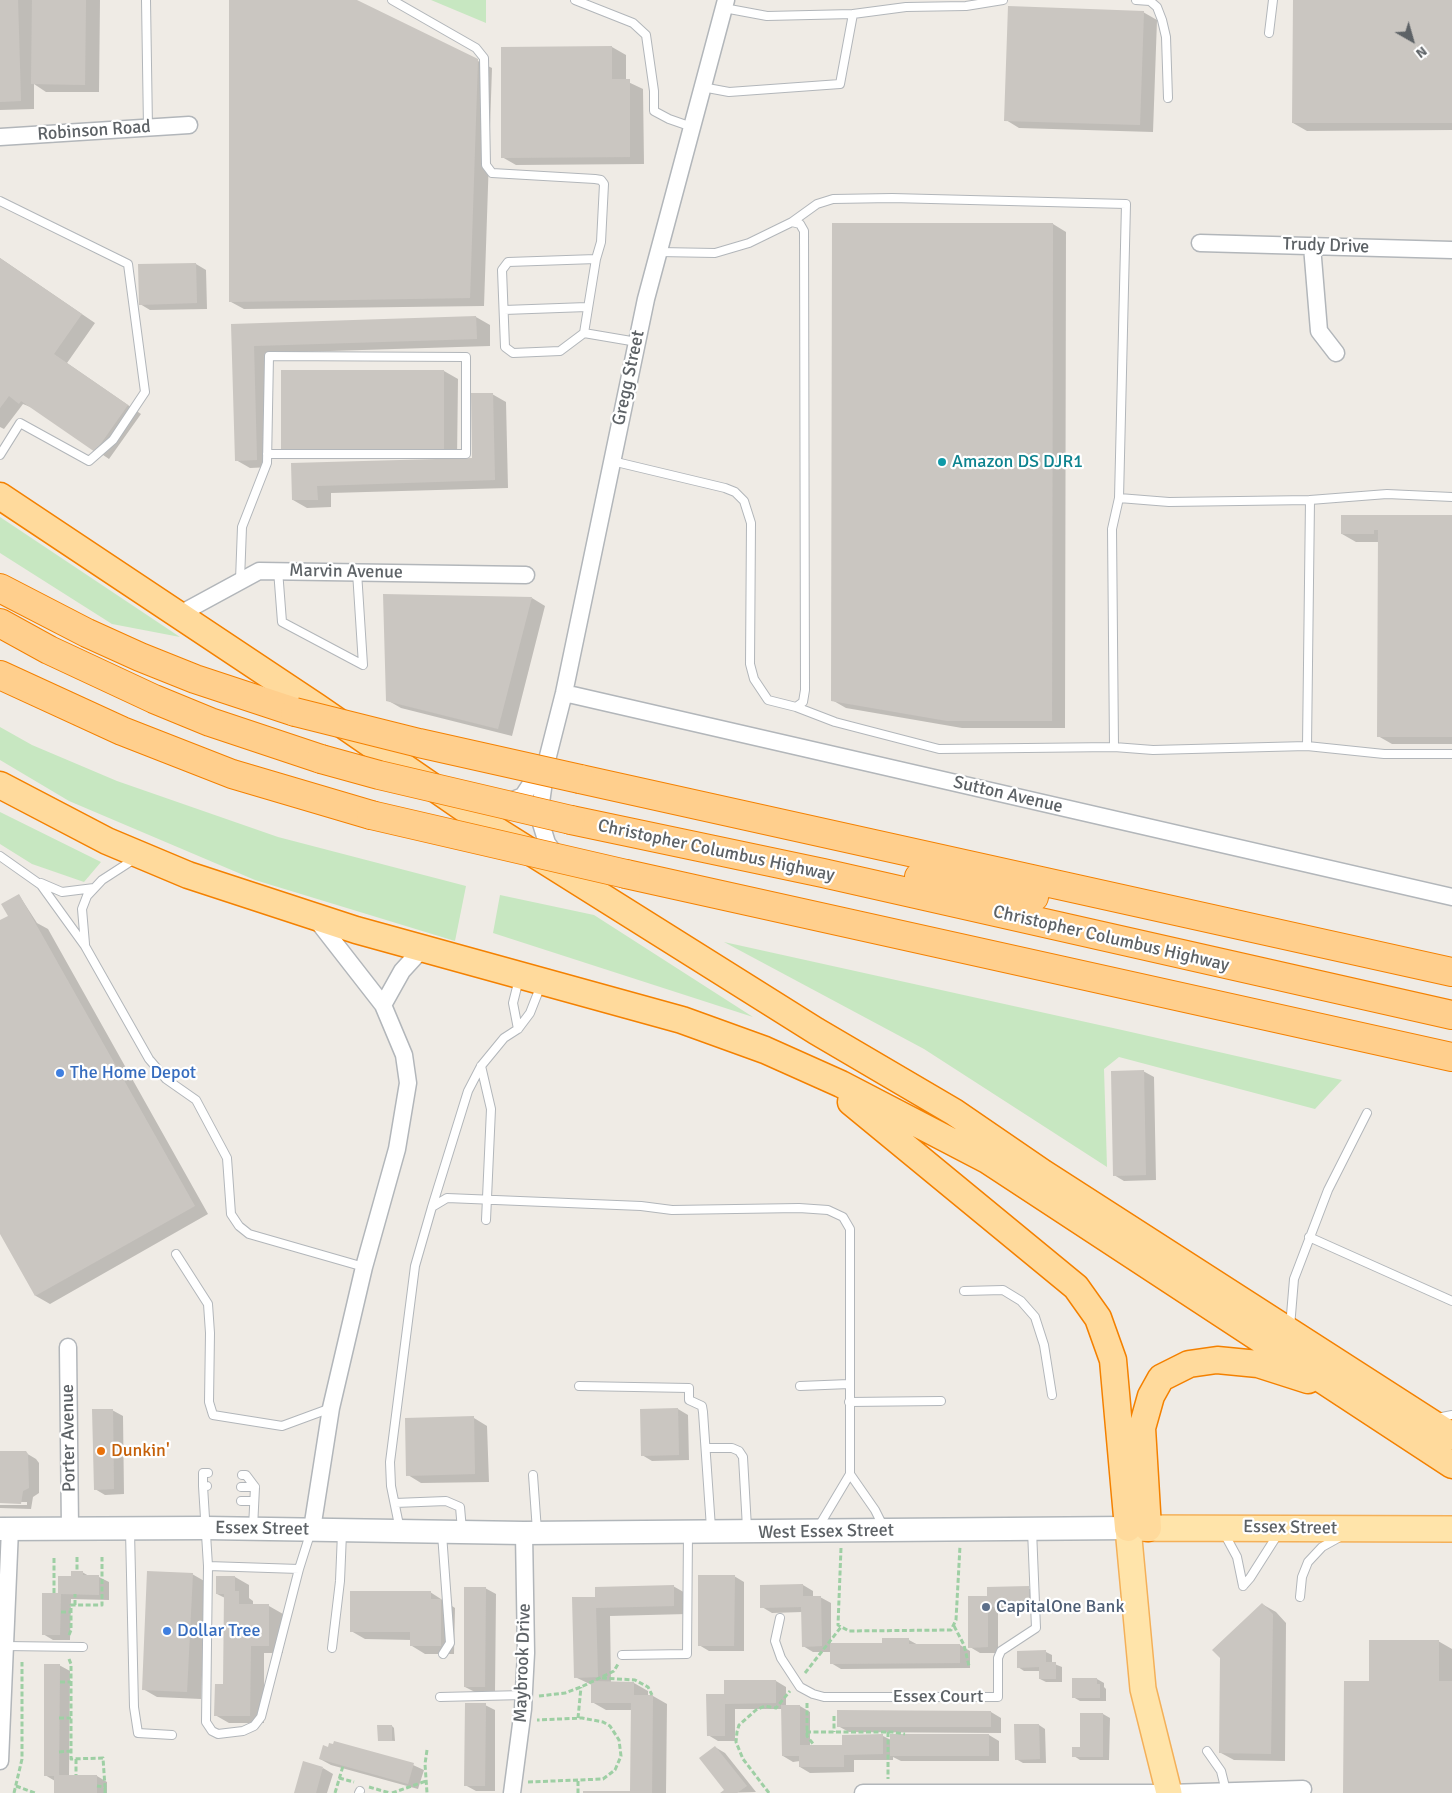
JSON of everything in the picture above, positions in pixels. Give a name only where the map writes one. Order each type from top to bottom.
[{"type":"highway","points":[[0,496],[317,707],[467,810],[801,1022],[954,1112],[1043,1173],[1452,1436]]},
{"type":"highway","points":[[0,588],[87,633],[140,657],[194,679],[295,712],[418,743],[1452,972]]},
{"type":"highway","name":"Christopher Columbus Highway","points":[[0,623],[49,650],[154,699],[210,722],[321,759],[379,775],[571,820],[823,873],[1452,1015]]},
{"type":"highway","points":[[0,663],[72,709]]},
{"type":"highway","points":[[0,675],[72,709],[232,774],[371,815],[626,874],[1452,1057]]},
{"type":"highway","points":[[0,785],[107,841],[188,875],[314,917],[682,1020],[766,1050],[841,1084],[987,1160],[1452,1465]]},
{"type":"highway","points":[[823,873],[884,871],[1128,914],[1238,926]]},
{"type":"highway","points":[[814,1072],[1076,1287],[1098,1318],[1113,1360],[1138,1528]]},
{"type":"highway","points":[[1138,1528],[1142,1428],[1151,1396],[1161,1378],[1189,1364],[1217,1360],[1258,1364],[1338,1390]]},
{"type":"main road","name":"Essex Street","points":[[5,1529],[130,1530],[206,1528],[531,1533]]},
{"type":"main road","name":"Essex Street","points":[[1138,1528],[1452,1529]]},
{"type":"main road","name":"West Essex Street","points":[[531,1533],[886,1532],[1138,1528]]},
{"type":"main road","points":[[1138,1528],[1143,1689],[1169,1793]]},
{"type":"street","name":"Gregg Street","points":[[574,878],[547,844],[539,817],[547,760],[564,692],[637,342],[725,4]]},
{"type":"street","name":"Robinson Road","points":[[0,137],[189,125]]},
{"type":"street","name":"Trudy Drive","points":[[1200,243],[1452,250]]},
{"type":"street","points":[[1312,246],[1319,331],[1336,353]]},
{"type":"street","name":"Marvin Avenue","points":[[178,615],[240,580],[260,571],[526,575]]},
{"type":"street","name":"Sutton Avenue","points":[[564,692],[1452,897]]},
{"type":"street","name":"Gregg Street","points":[[467,810],[496,807],[523,796],[547,760]]},
{"type":"street","points":[[312,1529],[331,1408],[364,1267],[397,1149],[408,1083],[404,1054],[384,1005],[314,917]]},
{"type":"street","points":[[384,1005],[389,992],[402,971],[423,948]]},
{"type":"street","name":"Porter Avenue","points":[[68,1347],[70,1529]]},
{"type":"street","points":[[0,1761],[5,1646],[5,1529]]},
{"type":"street","name":"Maybrook Drive","points":[[513,1788],[524,1697],[531,1533]]},
{"type":"street","points":[[863,1793],[1307,1791]]},
{"type":"lane","points":[[146,0],[148,128]]},
{"type":"lane","points":[[392,0],[476,48],[484,58],[486,165],[488,170],[496,174],[595,179],[601,180],[604,184],[601,242],[587,307],[584,333],[560,352],[513,353],[505,347],[502,270],[508,262],[596,259]]},
{"type":"lane","points":[[575,0],[633,23],[646,35],[654,91],[654,111],[669,119],[692,126]]},
{"type":"lane","points":[[725,4],[767,16],[853,14],[906,7],[966,6],[1003,0]]},
{"type":"lane","points":[[1136,0],[1150,1],[1157,8],[1162,20],[1166,37],[1168,98]]},
{"type":"lane","points":[[1269,33],[1272,0]]},
{"type":"lane","points":[[702,87],[729,92],[840,84],[853,14]]},
{"type":"lane","points":[[659,252],[715,253],[749,243],[792,222],[816,204],[834,199],[892,198],[1126,204],[1119,498],[1112,529],[1114,747]]},
{"type":"lane","points":[[0,200],[128,264],[145,392],[113,440],[89,461],[20,423],[0,455]]},
{"type":"lane","points":[[792,222],[800,224],[804,232],[805,690],[803,702],[796,707]]},
{"type":"lane","points":[[504,310],[587,307]]},
{"type":"lane","points":[[584,333],[637,342]]},
{"type":"lane","points":[[240,580],[242,527],[267,463],[267,454],[269,356],[466,357],[466,454],[267,454]]},
{"type":"lane","points":[[612,461],[725,488],[735,492],[744,501],[751,523],[750,664],[754,680],[768,700],[796,707],[835,722],[939,749],[1114,747],[1153,750],[1307,746],[1384,754],[1452,754]]},
{"type":"lane","points":[[1119,498],[1169,502],[1310,500],[1388,494],[1452,496]]},
{"type":"lane","points":[[1307,746],[1310,500]]},
{"type":"lane","points":[[278,570],[282,622],[363,665],[357,572]]},
{"type":"lane","points":[[85,946],[82,909],[87,896],[102,880],[140,855]]},
{"type":"lane","points":[[0,856],[41,886],[59,908],[85,946],[149,1059],[166,1078],[198,1103],[227,1158],[231,1214],[240,1226],[249,1234],[364,1267]]},
{"type":"lane","points":[[34,880],[62,892],[95,888]]},
{"type":"lane","points":[[518,1029],[513,1003],[531,977]]},
{"type":"lane","points":[[400,1531],[396,1503],[390,1486],[390,1462],[415,1266],[468,1091],[481,1066],[504,1038],[518,1029],[530,1013],[531,977]]},
{"type":"lane","points":[[481,1066],[491,1109],[486,1220]]},
{"type":"lane","points":[[1290,1332],[1294,1279],[1328,1190],[1367,1113]]},
{"type":"lane","points":[[432,1207],[447,1198],[641,1206],[672,1210],[799,1208],[828,1210],[843,1217],[850,1229],[850,1474],[829,1512],[814,1532]]},
{"type":"lane","points":[[1309,1237],[1452,1301]]},
{"type":"lane","points":[[176,1254],[208,1304],[210,1333],[208,1402],[213,1415],[282,1426],[331,1408]]},
{"type":"lane","points":[[964,1291],[1003,1290],[1021,1301],[1035,1317],[1044,1345],[1052,1395]]},
{"type":"lane","points":[[800,1386],[849,1384]]},
{"type":"lane","points":[[579,1386],[689,1388],[689,1400],[702,1406],[711,1533]]},
{"type":"lane","points":[[849,1402],[941,1401]]},
{"type":"lane","points":[[1426,1419],[1452,1415]]},
{"type":"lane","points":[[706,1448],[732,1448],[739,1451],[743,1456],[747,1533]]},
{"type":"lane","points":[[208,1473],[203,1473],[208,1566],[206,1722],[212,1731],[218,1734],[244,1731],[254,1726],[261,1717],[299,1569],[312,1529]]},
{"type":"lane","points":[[850,1474],[875,1510],[886,1532]]},
{"type":"lane","points":[[242,1475],[246,1475],[255,1487],[253,1530]]},
{"type":"lane","points":[[531,1533],[533,1475]]},
{"type":"lane","points":[[241,1487],[255,1487]]},
{"type":"lane","points":[[241,1502],[254,1501]]},
{"type":"lane","points":[[396,1503],[446,1501],[460,1507],[452,1532],[450,1643],[442,1654]]},
{"type":"lane","points":[[1220,1527],[1237,1558],[1243,1586],[1277,1536],[1287,1528]]},
{"type":"lane","points":[[1300,1597],[1302,1577],[1308,1562],[1322,1547],[1360,1529]]},
{"type":"lane","points":[[130,1530],[134,1707],[138,1733],[172,1735]]},
{"type":"lane","points":[[332,1648],[340,1581],[342,1530]]},
{"type":"lane","name":"Essex Court","points":[[780,1618],[775,1641],[787,1669],[806,1691],[824,1697],[998,1697],[998,1658],[1001,1651],[1036,1628],[1032,1530]]},
{"type":"lane","points":[[622,1655],[687,1654],[688,1533]]},
{"type":"lane","points":[[208,1566],[299,1569]]},
{"type":"lane","points":[[5,1646],[83,1647]]},
{"type":"lane","points":[[440,1697],[524,1697]]},
{"type":"lane","points":[[1207,1751],[1221,1771],[1226,1791]]},
{"type":"path","points":[[842,1532],[838,1625],[849,1631],[951,1630],[956,1620],[960,1531]]},
{"type":"path","points":[[77,1557],[77,1571]]},
{"type":"path","points":[[66,1637],[71,1630],[71,1605],[102,1605],[102,1557]]},
{"type":"path","points":[[54,1558],[54,1593]]},
{"type":"path","points":[[75,1594],[75,1605]]},
{"type":"path","points":[[60,1612],[71,1612]]},
{"type":"path","points":[[954,1626],[964,1645],[969,1666]]},
{"type":"path","points":[[769,1793],[743,1759],[736,1742],[739,1725],[756,1710],[765,1706],[776,1708],[841,1627]]},
{"type":"path","points":[[524,1697],[565,1692],[581,1687],[614,1671],[622,1655]]},
{"type":"path","points":[[14,1793],[22,1759],[22,1656]]},
{"type":"path","points":[[66,1656],[71,1664],[71,1759],[103,1758],[105,1793]]},
{"type":"path","points":[[601,1678],[635,1680],[648,1687],[652,1695]]},
{"type":"path","points":[[60,1682],[71,1682]]},
{"type":"path","points":[[578,1718],[581,1687]]},
{"type":"path","points":[[807,1702],[806,1732],[814,1745]]},
{"type":"path","points":[[834,1716],[834,1732]]},
{"type":"path","points":[[59,1718],[71,1718]]},
{"type":"path","points":[[513,1788],[603,1780],[609,1776],[619,1763],[621,1747],[616,1732],[610,1726],[594,1719],[545,1718],[521,1723]]},
{"type":"path","points":[[806,1732],[888,1732],[905,1734]]},
{"type":"path","points":[[888,1732],[888,1793]]},
{"type":"path","points":[[427,1750],[427,1793]]},
{"type":"path","points":[[59,1752],[71,1751]]},
{"type":"path","points":[[76,1759],[76,1775]]},
{"type":"path","points":[[335,1793],[343,1766]]},
{"type":"path","points":[[392,1793],[426,1781]]},
{"type":"path","points":[[578,1781],[578,1793]]},
{"type":"path","points":[[16,1786],[35,1793]]},
{"type":"path","points":[[97,1786],[105,1787]]},
{"type":"green space","points":[[431,0],[486,0],[486,23]]},
{"type":"green space","points":[[0,517],[180,637],[112,624],[0,553]]},
{"type":"green space","points":[[0,727],[32,745],[117,781],[278,837],[466,886],[455,941],[255,880],[69,801],[0,760]]},
{"type":"green space","points":[[0,812],[101,862],[84,882],[32,864],[0,844]]},
{"type":"green space","points":[[500,895],[594,915],[753,1017],[493,933]]},
{"type":"green space","points":[[724,942],[1342,1080],[1315,1109],[1119,1057],[1104,1069],[1107,1167],[924,1049]]},
{"type":"building","points":[[0,0],[18,0],[21,101],[0,102]]},
{"type":"building","points":[[32,0],[86,0],[85,85],[31,84]]},
{"type":"building","points":[[229,0],[357,0],[478,59],[470,298],[229,302]]},
{"type":"building","points":[[1293,0],[1452,0],[1452,123],[1292,123]]},
{"type":"building","points":[[1008,6],[1144,11],[1140,125],[1004,121]]},
{"type":"building","points":[[612,46],[612,79],[630,79],[630,157],[501,158],[501,47]]},
{"type":"building","name":"Amazon DS DJR1","points":[[832,223],[1053,223],[1052,721],[947,721],[831,701]]},
{"type":"building","points":[[0,258],[82,314],[54,354],[128,405],[95,452],[21,401],[19,404],[9,396],[0,408]]},
{"type":"building","points":[[196,263],[197,303],[139,305],[138,264]]},
{"type":"building","points":[[476,316],[477,339],[254,346],[257,460],[235,461],[231,324]]},
{"type":"building","points":[[281,370],[444,370],[444,450],[281,450]]},
{"type":"building","points":[[471,393],[493,393],[495,480],[317,486],[318,500],[292,500],[291,463],[472,458]]},
{"type":"building","points":[[1341,515],[1452,515],[1452,737],[1377,737],[1378,530],[1374,530],[1374,534],[1341,534]]},
{"type":"building","points":[[383,594],[532,597],[498,729],[386,701]]},
{"type":"building","name":"The Home Depot","points":[[19,894],[195,1206],[35,1296],[0,1234],[0,920],[8,916],[1,904]]},
{"type":"building","points":[[1144,1070],[1146,1175],[1113,1176],[1111,1071]]},
{"type":"building","points":[[678,1408],[679,1455],[641,1456],[640,1409]]},
{"type":"building","points":[[92,1409],[113,1409],[114,1489],[94,1490]]},
{"type":"building","points":[[474,1416],[475,1474],[406,1476],[405,1418]]},
{"type":"building","points":[[0,1451],[26,1451],[28,1454],[29,1488],[23,1491],[21,1504],[0,1503]]},
{"type":"building","points":[[71,1571],[83,1571],[83,1575],[99,1575],[99,1595],[61,1594],[60,1635],[42,1635],[42,1593],[58,1593],[58,1576],[71,1576]]},
{"type":"building","name":"Dollar Tree","points":[[147,1571],[193,1573],[187,1692],[142,1690]]},
{"type":"building","points":[[698,1575],[735,1575],[734,1646],[698,1646]]},
{"type":"building","points":[[216,1576],[235,1576],[235,1591],[239,1591],[239,1604],[269,1604],[269,1646],[251,1646],[250,1716],[214,1716],[215,1684],[223,1684],[224,1594],[216,1594]]},
{"type":"building","points":[[803,1584],[803,1596],[821,1596],[822,1646],[802,1647],[801,1607],[760,1608],[760,1585]]},
{"type":"building","points":[[674,1585],[674,1606],[596,1608],[598,1677],[574,1678],[572,1597],[595,1597],[595,1587]]},
{"type":"building","points":[[1029,1586],[1029,1606],[988,1607],[988,1647],[968,1648],[968,1596],[987,1596],[987,1587]]},
{"type":"building","points":[[464,1587],[486,1587],[485,1687],[464,1687]]},
{"type":"building","points":[[350,1591],[431,1591],[431,1599],[441,1599],[441,1646],[410,1646],[410,1632],[350,1632]]},
{"type":"building","points":[[1262,1603],[1273,1614],[1271,1754],[1219,1753],[1220,1658],[1212,1650]]},
{"type":"building","points":[[882,1638],[909,1638],[909,1644],[960,1644],[960,1663],[830,1664],[830,1643],[882,1643]]},
{"type":"building","points":[[1369,1640],[1439,1640],[1439,1681],[1452,1681],[1452,1793],[1343,1793],[1344,1681],[1369,1681]]},
{"type":"building","points":[[1046,1650],[1046,1662],[1056,1662],[1056,1679],[1039,1679],[1039,1667],[1017,1668],[1017,1651]]},
{"type":"building","points":[[44,1664],[60,1664],[59,1775],[97,1775],[97,1793],[54,1793],[54,1776],[44,1776]]},
{"type":"building","points":[[1072,1678],[1097,1678],[1097,1684],[1100,1684],[1100,1698],[1072,1698]]},
{"type":"building","points":[[724,1680],[776,1680],[776,1703],[725,1704],[725,1736],[707,1736],[706,1694],[724,1694]]},
{"type":"building","points":[[591,1681],[634,1682],[634,1695],[653,1695],[652,1793],[583,1793],[583,1791],[630,1791],[631,1703],[591,1703]]},
{"type":"building","points":[[465,1703],[486,1703],[485,1786],[464,1786]]},
{"type":"building","points":[[781,1705],[800,1705],[800,1745],[842,1745],[842,1735],[883,1734],[883,1754],[844,1755],[844,1767],[799,1767],[799,1756],[782,1756]]},
{"type":"building","points":[[837,1710],[991,1711],[991,1727],[837,1727]]},
{"type":"building","points":[[1080,1713],[1103,1713],[1103,1757],[1072,1757],[1072,1747],[1080,1747]]},
{"type":"building","points":[[1014,1724],[1039,1724],[1040,1759],[1015,1760]]},
{"type":"building","points":[[377,1725],[392,1725],[392,1741],[378,1741]]},
{"type":"building","points":[[890,1734],[989,1734],[989,1756],[890,1756]]},
{"type":"building","points":[[334,1741],[414,1763],[408,1784],[319,1759],[323,1745],[328,1747],[329,1743],[333,1744]]},
{"type":"building","points":[[715,1746],[747,1786],[737,1793],[720,1793],[724,1790],[699,1758]]},
{"type":"building","points":[[303,1761],[323,1767],[316,1793],[294,1793]]},
{"type":"place","name":"Amazon DS DJR1","points":[[942,462]]},
{"type":"place","name":"The Home Depot","points":[[60,1073]]},
{"type":"place","name":"Dunkin'","points":[[101,1451]]},
{"type":"place","name":"CapitalOne Bank","points":[[986,1607]]},
{"type":"place","name":"Dollar Tree","points":[[167,1631]]}]
